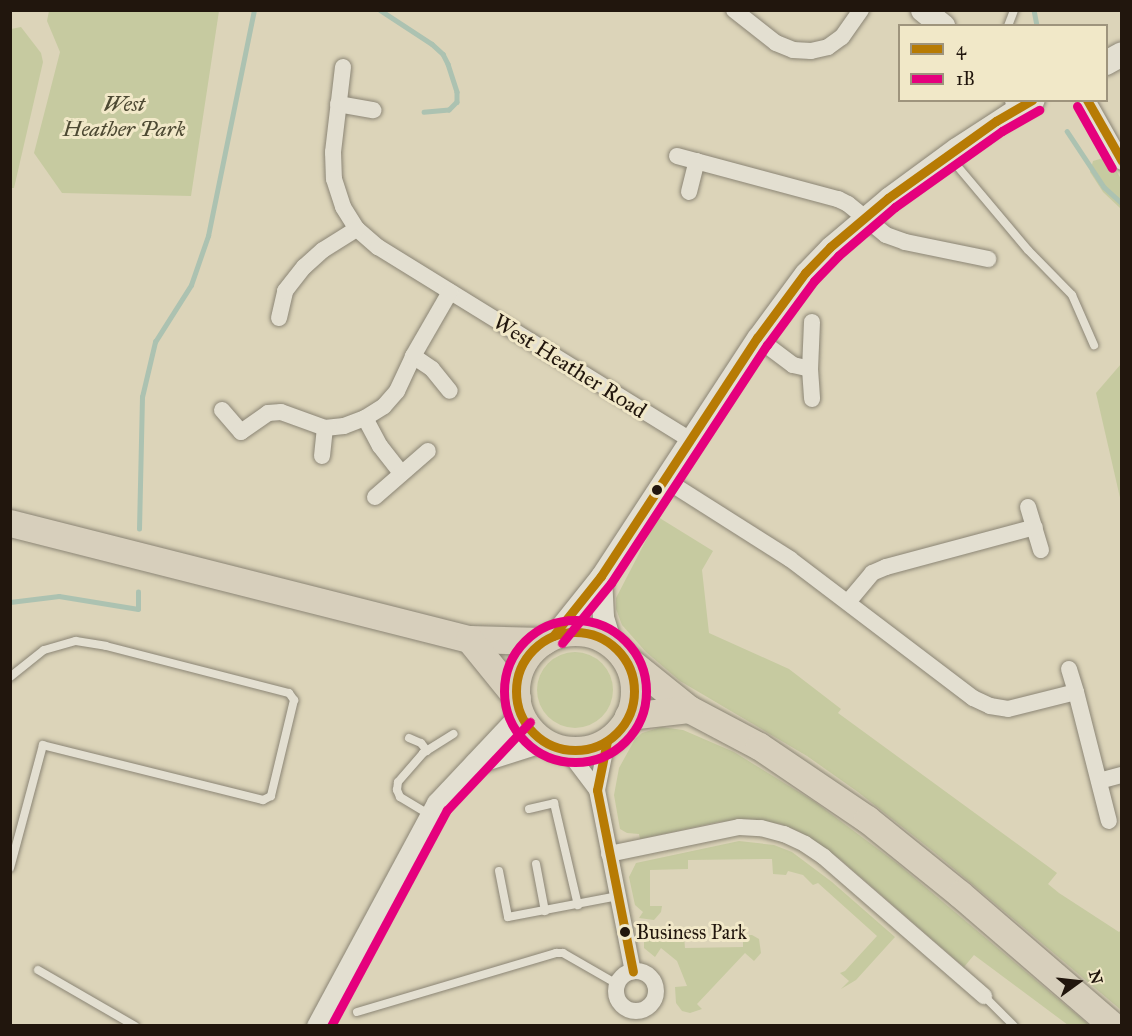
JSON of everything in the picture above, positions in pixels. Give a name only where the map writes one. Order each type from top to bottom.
[{"type":"main road","points":[[923,10],[940,24]]},
{"type":"main road","points":[[1108,62],[1122,54]]},
{"type":"main road","points":[[10,523],[469,639],[548,638],[572,632],[593,634],[617,650],[688,709],[759,746],[867,819],[960,894],[1113,1026]]},
{"type":"main road","points":[[519,706],[517,682],[522,666],[531,652],[548,638]]},
{"type":"main road","points":[[469,639],[519,706],[531,729],[555,745],[594,747],[607,741],[619,730],[628,716],[634,686],[631,670],[617,650]]},
{"type":"main road","points":[[628,716],[688,709]]},
{"type":"street","points":[[734,10],[776,42],[793,50],[811,51],[828,47],[842,36],[861,10]]},
{"type":"street","name":"West Heather Road","points":[[343,68],[333,152],[334,179],[343,207],[357,229],[378,247],[689,439]]},
{"type":"street","points":[[548,638],[601,576],[757,338],[805,273],[863,217],[947,154],[1024,102]]},
{"type":"street","points":[[1088,102],[1122,162]]},
{"type":"street","points":[[338,104],[372,110]]},
{"type":"street","points":[[677,156],[838,199],[848,204],[886,235],[905,242],[988,259]]},
{"type":"street","points":[[690,192],[697,161]]},
{"type":"street","points":[[279,318],[285,291],[304,267],[323,250],[357,229]]},
{"type":"street","points":[[222,410],[241,432],[268,412],[281,412],[325,428],[344,426],[365,418],[384,406],[397,392],[413,356],[450,292]]},
{"type":"street","points":[[812,321],[810,369],[812,399]]},
{"type":"street","points":[[757,338],[793,365],[810,369]]},
{"type":"street","points":[[413,356],[432,369],[450,391]]},
{"type":"street","points":[[365,418],[380,446],[401,473]]},
{"type":"street","points":[[322,456],[325,428]]},
{"type":"street","points":[[375,497],[428,451]]},
{"type":"street","points":[[664,479],[790,559],[973,698],[990,706],[1008,709],[1076,692]]},
{"type":"street","points":[[1029,507],[1041,550]]},
{"type":"street","points":[[848,602],[872,573],[886,567],[1035,527]]},
{"type":"street","points":[[601,576],[603,617],[617,650]]},
{"type":"street","points":[[1069,669],[1109,821]]},
{"type":"street","points":[[317,1026],[437,803],[519,706]]},
{"type":"street","points":[[607,741],[597,790],[633,971]]},
{"type":"street","points":[[471,764],[555,745],[597,790]]},
{"type":"street","points":[[1099,781],[1122,775]]},
{"type":"street","points":[[609,854],[739,827],[762,828],[784,834],[824,857],[984,996]]},
{"type":"street","points":[[633,971],[646,973],[655,983],[656,996],[649,1007],[637,1011],[624,1008],[617,997],[617,984],[624,975],[633,971]]},
{"type":"lane","points":[[947,154],[1028,250],[1072,295],[1094,345]]},
{"type":"lane","points":[[10,677],[44,650],[76,641],[106,646],[279,690],[289,693],[294,700],[271,796],[263,800],[43,745],[10,868]]},
{"type":"lane","points":[[430,815],[402,799],[397,790],[401,777],[426,751],[454,734]]},
{"type":"lane","points":[[409,738],[421,743],[426,751]]},
{"type":"lane","points":[[529,809],[554,803],[578,905]]},
{"type":"lane","points":[[536,864],[544,911]]},
{"type":"lane","points":[[499,871],[508,917],[618,896]]},
{"type":"lane","points":[[357,1012],[556,953],[563,953],[617,984]]},
{"type":"lane","points":[[38,969],[135,1026]]},
{"type":"lane","points":[[984,996],[1014,1026]]},
{"type":"green space","name":"West Heather Park","points":[[49,11],[219,11],[191,196],[62,193],[34,153],[60,52],[47,21]]},
{"type":"green space","points":[[21,27],[41,53],[43,62],[14,188],[10,188],[11,29]]},
{"type":"green space","points":[[1103,158],[1113,165],[1121,179],[1121,209],[1103,192],[1090,172],[1093,161]]},
{"type":"green space","points":[[1121,364],[1121,502],[1096,393]]},
{"type":"green space","points":[[658,517],[713,551],[702,570],[709,633],[789,669],[841,709],[838,713],[1057,873],[1048,884],[1059,893],[1119,932],[1121,930],[1121,1010],[934,852],[858,792],[807,756],[680,681],[646,652],[622,625],[616,609],[616,598]]},
{"type":"green space","points":[[568,652],[582,652],[596,658],[607,669],[613,683],[610,705],[602,717],[582,728],[568,728],[554,722],[543,711],[537,697],[537,683],[543,669],[554,658]]},
{"type":"green space","points":[[661,727],[683,730],[734,752],[815,802],[898,864],[1089,1025],[1068,1025],[974,955],[964,967],[840,859],[800,832],[781,824],[745,819],[718,822],[640,839],[639,834],[627,833],[620,829],[614,795],[619,768],[635,739],[642,733]]},
{"type":"green space","points":[[739,841],[774,845],[792,852],[832,882],[895,937],[856,980],[841,989],[849,981],[840,973],[845,971],[877,936],[818,883],[813,885],[803,875],[788,871],[786,875],[773,874],[772,859],[688,860],[688,869],[650,870],[650,906],[662,906],[661,912],[654,920],[639,918],[643,912],[635,905],[629,877],[636,863]]},
{"type":"green space","points":[[743,935],[752,935],[759,939],[761,953],[754,961],[745,953],[697,1004],[702,1009],[690,1013],[682,1011],[676,1003],[675,987],[687,986],[677,961],[661,948],[655,957],[644,948],[644,937],[684,936],[685,948],[743,947]]},
{"type":"waterway","points":[[139,529],[142,397],[155,342],[191,285],[208,236],[254,10]]},
{"type":"waterway","points":[[380,10],[432,44],[443,54],[448,64],[457,92],[457,102],[449,110],[424,112]]},
{"type":"waterway","points":[[1034,10],[1037,24]]},
{"type":"waterway","points":[[1067,131],[1104,187],[1122,203]]},
{"type":"waterway","points":[[10,602],[59,596],[138,609],[138,592]]},
{"type":"transit line","name":"4","points":[[553,636],[601,576],[757,338],[805,273],[830,247],[888,198],[996,121],[1029,102]]},
{"type":"transit line","name":"4","points":[[1088,102],[1122,161]]},
{"type":"transit line","name":"1B","points":[[1077,106],[1112,168]]},
{"type":"transit line","name":"1B","points":[[562,643],[611,583],[767,345],[814,281],[838,256],[895,207],[1002,131],[1039,110]]},
{"type":"transit line","name":"1B","points":[[575,620],[602,626],[625,641],[640,664],[646,691],[640,718],[625,741],[602,756],[575,762],[548,756],[525,741],[510,718],[504,691],[510,664],[525,641],[548,626],[575,620]]},
{"type":"transit line","name":"4","points":[[575,632],[608,642],[624,658],[634,691],[624,724],[608,740],[575,750],[542,740],[526,724],[516,691],[526,658],[542,642],[575,632]]},
{"type":"transit line","name":"1B","points":[[331,1026],[447,810],[530,722]]},
{"type":"transit line","name":"4","points":[[607,741],[597,790],[633,971]]},
{"type":"place","name":"Business Park","points":[[625,932]]}]
